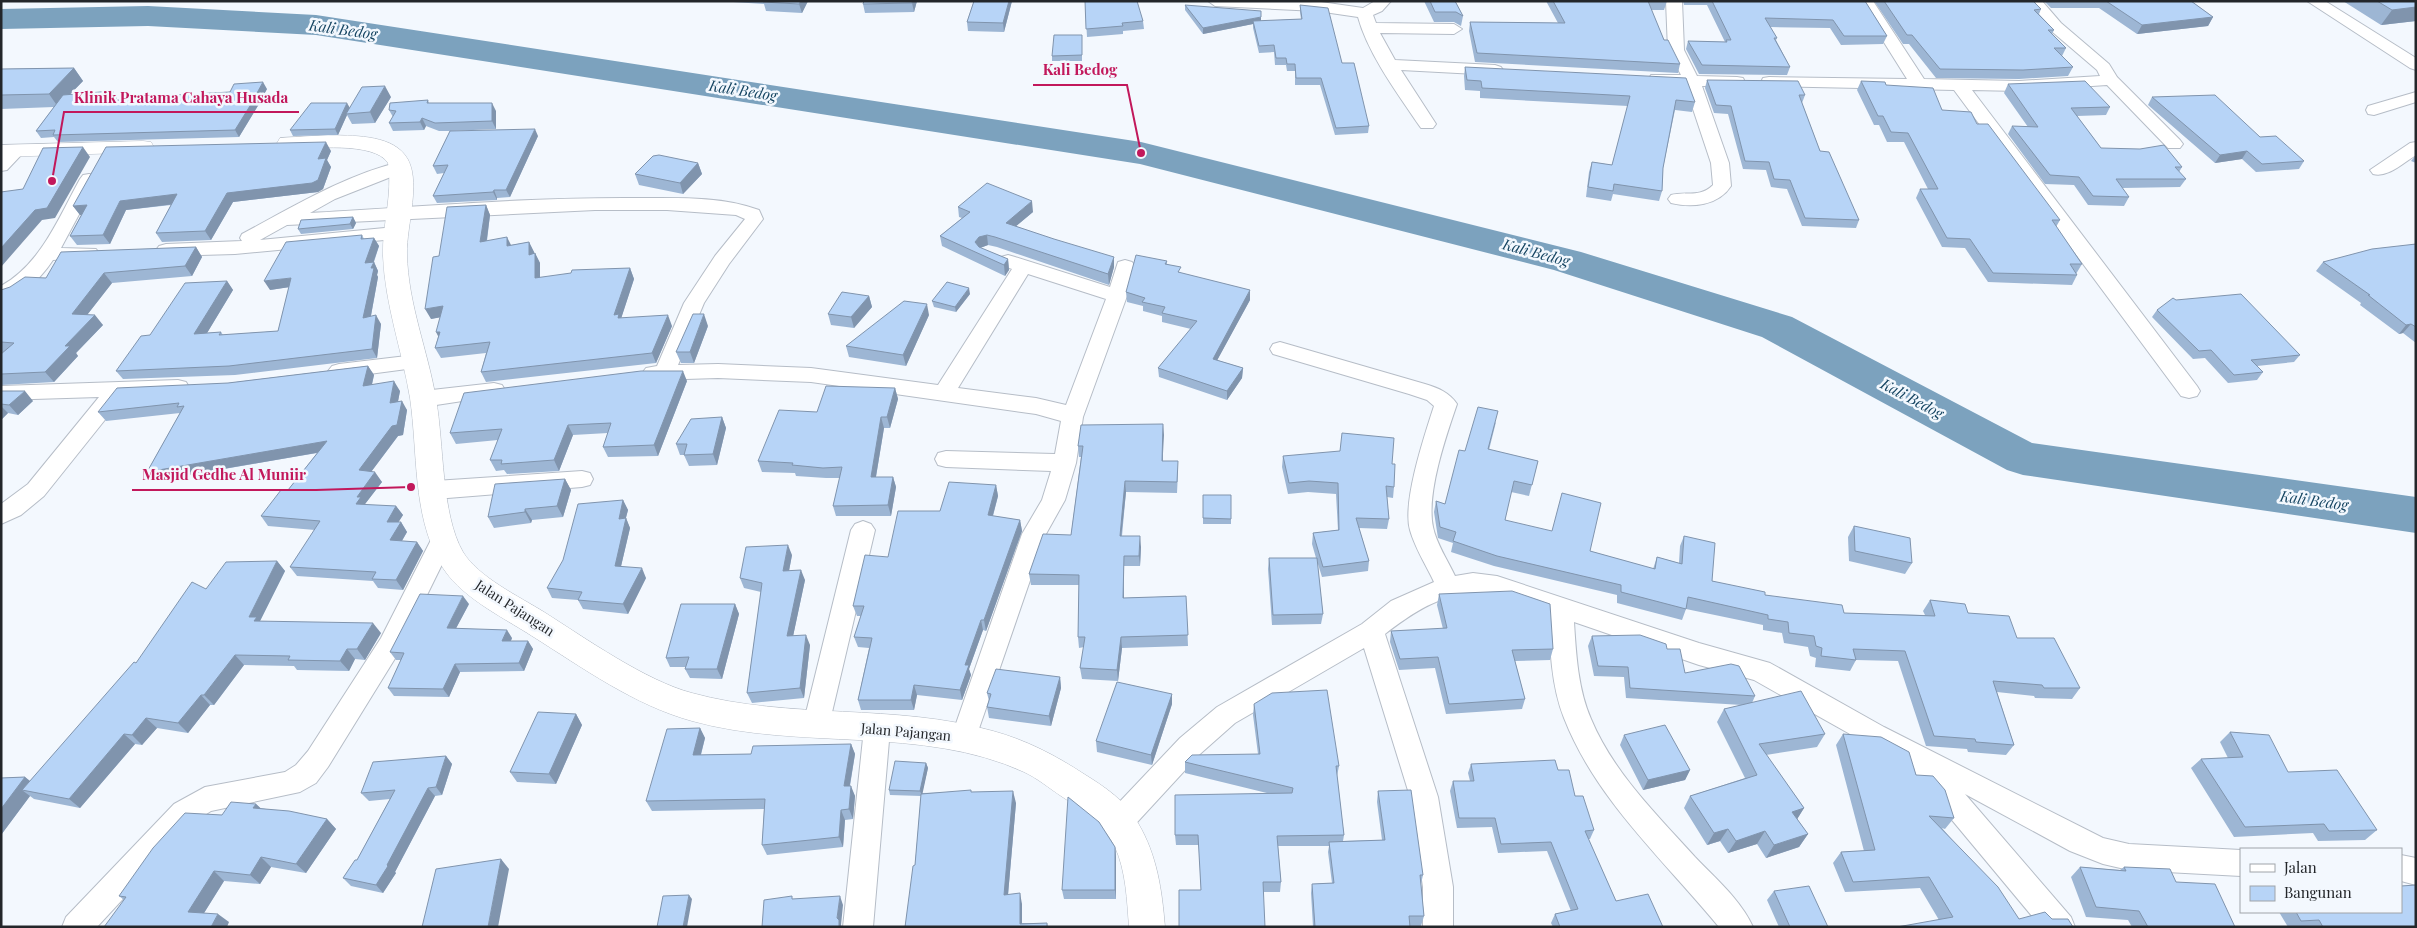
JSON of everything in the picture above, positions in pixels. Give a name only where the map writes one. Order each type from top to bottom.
[{"type":"main road","points":[[259,144],[368,144],[395,155],[400,168]]},
{"type":"main road","points":[[6,156],[106,148],[173,146]]},
{"type":"main road","name":"Jalan Pajangan","points":[[400,168],[397,279],[423,398],[434,490],[443,538],[458,567],[491,594],[604,665],[657,695],[690,707],[728,717],[964,738],[1008,748],[1040,762],[1068,779],[1119,822],[1129,839],[1141,873],[1147,927]]},
{"type":"street","points":[[1216,1],[1316,6],[1367,21],[1454,29]]},
{"type":"street","points":[[1367,21],[1384,1]]},
{"type":"street","points":[[1674,1],[1676,50],[1692,81],[1720,162],[1722,186],[1717,193],[1708,198],[1678,199]]},
{"type":"street","points":[[1864,1],[1919,85]]},
{"type":"street","points":[[2034,1],[2055,26],[2103,67],[2112,80],[2174,144]]},
{"type":"street","points":[[2314,1],[2416,65]]},
{"type":"street","points":[[1367,21],[1389,65],[1427,124]]},
{"type":"street","points":[[1389,65],[1506,71]]},
{"type":"street","points":[[1644,78],[1692,81],[1960,86],[2038,86],[2112,80]]},
{"type":"street","points":[[1960,86],[2189,391]]},
{"type":"street","points":[[2374,110],[2416,97]]},
{"type":"street","points":[[2379,170],[2416,147]]},
{"type":"street","points":[[1,295],[29,279],[38,269],[106,148]]},
{"type":"street","points":[[2396,160],[2416,171]]},
{"type":"street","points":[[249,238],[279,220],[350,186],[400,168]]},
{"type":"street","points":[[146,251],[235,248],[397,224],[447,210],[651,203],[735,209],[752,214],[754,219],[722,260],[694,303],[665,371]]},
{"type":"street","points":[[279,220],[397,224]]},
{"type":"street","points":[[47,254],[107,252]]},
{"type":"street","points":[[989,253],[1117,296]]},
{"type":"street","points":[[945,392],[1023,266]]},
{"type":"street","points":[[964,738],[1034,534],[1054,500],[1065,463],[1072,417],[1117,296],[1125,266]]},
{"type":"street","points":[[1280,349],[1417,389],[1434,395],[1446,404],[1429,454],[1420,514],[1421,529],[1448,587]]},
{"type":"street","points":[[320,374],[415,362]]},
{"type":"street","points":[[637,373],[665,371],[762,372],[811,375],[1036,406],[1057,410],[1072,417]]},
{"type":"street","points":[[1,393],[119,387],[196,386]]},
{"type":"street","points":[[1,515],[19,506],[39,489],[59,460],[119,387]]},
{"type":"street","points":[[423,398],[510,389]]},
{"type":"street","points":[[946,459],[1065,463]]},
{"type":"street","points":[[434,490],[582,479]]},
{"type":"street","points":[[816,725],[863,530]]},
{"type":"street","points":[[77,927],[184,813],[205,800],[275,787],[290,783],[306,774],[390,645],[443,538]]},
{"type":"street","points":[[1119,822],[1190,746],[1226,715],[1371,631],[1400,608],[1416,599],[1448,587],[1473,584],[1497,586],[1561,609],[1761,671],[1916,756],[2020,808],[2080,842],[2103,851],[2129,857],[2240,863]]},
{"type":"street","points":[[1561,609],[1562,646],[1570,693],[1589,745],[1617,788],[1712,894],[1738,927]]},
{"type":"street","points":[[1371,631],[1424,797],[1438,887],[1438,927]]},
{"type":"street","points":[[858,927],[877,729]]},
{"type":"street","points":[[1916,756],[2060,927]]},
{"type":"street","points":[[2402,868],[2416,872]]},
{"type":"building","points":[[764,1],[801,1],[799,4]]},
{"type":"building","points":[[864,1],[913,1],[912,3],[863,4]]},
{"type":"building","points":[[974,1],[1009,1],[1003,23],[967,22]]},
{"type":"building","points":[[1085,1],[1137,1],[1143,21],[1122,23],[1123,26],[1086,29]]},
{"type":"building","points":[[1430,1],[1455,1],[1463,16],[1456,12],[1435,12]]},
{"type":"building","points":[[1553,1],[1648,1],[1664,40],[1668,40],[1680,64],[1477,53],[1470,22],[1565,23]]},
{"type":"building","points":[[1712,1],[1865,1],[1887,36],[1844,36],[1833,20],[1765,18],[1777,38],[1774,38],[1790,67],[1702,65],[1688,41],[1727,42],[1726,40],[1731,40]]},
{"type":"building","points":[[1884,1],[2033,1],[2041,9],[2034,10],[2054,30],[2048,30],[2066,48],[2054,48],[2073,67],[2023,70],[1940,69],[1912,35],[1907,35]]},
{"type":"building","points":[[2106,1],[2191,1],[2213,17],[2142,25]]},
{"type":"building","points":[[2377,1],[2416,1],[2416,7],[2392,10]]},
{"type":"building","points":[[1185,5],[1261,11],[1261,17],[1203,28]]},
{"type":"building","points":[[1300,5],[1328,8],[1342,63],[1354,63],[1369,126],[1336,128],[1321,78],[1296,78],[1295,64],[1287,64],[1286,58],[1276,58],[1274,45],[1259,46],[1253,21],[1302,19]]},
{"type":"building","points":[[1054,35],[1082,35],[1082,55],[1052,56]]},
{"type":"building","points":[[1465,67],[1686,78],[1695,102],[1676,100],[1663,168],[1662,191],[1614,184],[1613,191],[1588,187],[1592,162],[1612,165],[1630,96],[1482,88],[1481,81],[1467,80]]},
{"type":"building","points":[[74,68],[49,94],[1,95],[1,69]]},
{"type":"building","points":[[1707,80],[1798,81],[1805,95],[1799,95],[1820,151],[1829,152],[1859,220],[1805,218],[1790,180],[1774,179],[1769,162],[1745,161],[1731,106],[1716,105]]},
{"type":"building","points":[[1861,81],[1885,82],[1886,85],[1933,88],[1942,110],[1971,112],[1977,124],[1988,124],[2060,220],[2052,220],[2082,264],[2070,264],[2077,275],[1993,273],[1970,239],[1947,238],[1920,189],[1938,189],[1908,133],[1891,132],[1883,116],[1878,116]]},
{"type":"building","points":[[2085,81],[2110,107],[2071,108],[2101,148],[2140,149],[2164,145],[2182,167],[2175,167],[2186,179],[2116,179],[2129,197],[2093,196],[2079,177],[2050,175],[2012,126],[2038,127],[2008,84]]},
{"type":"building","points":[[263,82],[235,130],[53,135],[55,130],[36,131],[63,95],[113,91],[105,102],[140,97],[230,92],[234,84]]},
{"type":"building","points":[[385,86],[370,112],[346,114],[362,87]]},
{"type":"building","points":[[2215,95],[2260,137],[2276,136],[2304,161],[2262,164],[2247,151],[2220,155],[2152,97]]},
{"type":"building","points":[[428,100],[427,103],[492,103],[492,121],[435,123],[422,118],[420,122],[389,123],[396,111],[389,110],[390,103]]},
{"type":"building","points":[[311,103],[347,103],[335,129],[290,130]]},
{"type":"building","points":[[535,129],[506,190],[433,196],[448,165],[433,166],[450,131]]},
{"type":"building","points":[[326,142],[318,159],[326,158],[318,180],[312,183],[227,193],[205,231],[156,233],[177,194],[120,201],[103,235],[70,236],[87,205],[73,206],[106,147]]},
{"type":"building","points":[[83,147],[47,208],[35,210],[1,248],[1,192],[23,189],[43,148]]},
{"type":"building","points":[[659,155],[698,163],[680,183],[635,174],[653,156]]},
{"type":"building","points":[[987,183],[1032,201],[1006,223],[1114,257],[1108,274],[995,237],[987,235],[979,237],[975,242],[979,247],[1008,259],[1004,265],[940,236],[970,212],[958,207]]},
{"type":"building","points":[[486,205],[480,242],[507,237],[507,246],[529,242],[529,255],[535,253],[535,278],[571,273],[572,270],[630,268],[614,315],[619,314],[618,318],[668,315],[652,353],[481,372],[490,342],[435,348],[440,332],[436,332],[443,306],[425,309],[433,257],[439,256],[447,207]]},
{"type":"building","points":[[353,217],[350,224],[298,229],[301,220]]},
{"type":"building","points":[[362,235],[361,239],[374,238],[365,263],[374,262],[371,268],[374,268],[363,318],[376,315],[372,349],[229,366],[116,371],[141,336],[150,335],[185,283],[227,281],[194,334],[221,332],[219,335],[278,331],[291,278],[264,281],[286,242]]},
{"type":"building","points":[[2416,244],[2416,327],[2411,324],[2406,325],[2368,295],[2370,295],[2323,262],[2372,249]]},
{"type":"building","points":[[196,247],[185,266],[104,273],[72,314],[95,315],[65,346],[70,346],[45,372],[1,374],[1,354],[14,343],[1,342],[1,290],[10,287],[25,277],[46,278],[61,252]]},
{"type":"building","points":[[1136,255],[1167,261],[1165,264],[1181,267],[1178,272],[1250,290],[1213,359],[1243,368],[1227,391],[1158,368],[1197,321],[1162,313],[1165,307],[1142,302],[1145,298],[1126,292]]},
{"type":"building","points":[[947,282],[969,288],[955,307],[932,301]]},
{"type":"building","points":[[842,292],[869,296],[851,317],[828,314]]},
{"type":"building","points":[[2241,294],[2300,355],[2251,360],[2263,372],[2234,375],[2211,350],[2199,351],[2157,310],[2173,298],[2176,300]]},
{"type":"building","points":[[904,301],[927,304],[903,355],[846,346]]},
{"type":"building","points":[[693,314],[704,314],[690,352],[676,352]]},
{"type":"building","points":[[368,366],[363,386],[394,381],[390,403],[402,401],[397,425],[392,426],[359,470],[375,472],[357,497],[361,497],[356,504],[396,506],[387,522],[401,522],[390,540],[417,542],[396,580],[372,579],[376,572],[290,567],[320,521],[261,516],[281,490],[288,490],[327,441],[147,472],[184,406],[177,407],[179,403],[98,412],[117,388],[228,383]]},
{"type":"building","points":[[641,371],[683,371],[654,445],[603,447],[611,423],[568,425],[554,460],[501,464],[502,460],[490,460],[502,429],[450,433],[464,393]]},
{"type":"building","points":[[826,386],[895,388],[887,417],[881,417],[871,477],[893,477],[888,505],[833,506],[842,467],[823,468],[792,465],[793,463],[758,461],[779,410],[817,412]]},
{"type":"building","points":[[1,391],[25,391],[9,405],[1,404]]},
{"type":"building","points":[[1478,407],[1498,411],[1488,449],[1538,461],[1532,485],[1514,481],[1505,520],[1552,531],[1562,493],[1601,503],[1590,551],[1655,569],[1657,557],[1682,564],[1684,536],[1715,543],[1712,581],[1765,592],[1765,595],[1842,605],[1844,613],[1935,616],[1930,600],[1965,604],[1968,613],[2009,616],[2017,638],[2054,638],[2080,688],[2044,688],[2042,685],[1993,681],[2014,745],[1976,742],[1975,739],[1934,736],[1905,651],[1853,649],[1856,660],[1821,656],[1822,648],[1816,646],[1814,636],[1789,633],[1788,622],[1768,619],[1768,615],[1688,597],[1686,609],[1621,592],[1621,585],[1497,556],[1453,541],[1456,532],[1440,527],[1436,501],[1445,504],[1459,450],[1465,451]]},
{"type":"building","points":[[722,417],[713,454],[684,455],[687,444],[676,444],[691,419]]},
{"type":"building","points":[[1163,424],[1162,461],[1178,461],[1177,482],[1125,481],[1120,536],[1140,536],[1139,556],[1124,556],[1123,598],[1186,596],[1188,635],[1121,637],[1117,670],[1080,668],[1085,637],[1078,637],[1079,575],[1029,574],[1043,534],[1071,535],[1083,446],[1078,446],[1081,425]]},
{"type":"building","points":[[1342,433],[1394,438],[1392,464],[1395,464],[1394,487],[1386,486],[1389,519],[1356,518],[1369,561],[1323,567],[1313,533],[1339,530],[1338,483],[1309,481],[1289,483],[1283,456],[1340,451]]},
{"type":"building","points":[[565,479],[557,506],[525,509],[525,512],[488,517],[495,484]]},
{"type":"building","points":[[949,482],[996,485],[988,515],[1020,520],[984,620],[981,620],[965,665],[969,665],[960,690],[914,685],[911,700],[858,700],[872,638],[854,637],[864,606],[853,606],[865,555],[888,557],[898,511],[940,511]]},
{"type":"building","points":[[1203,495],[1231,495],[1231,519],[1203,518]]},
{"type":"building","points":[[623,500],[619,519],[626,518],[615,566],[642,568],[623,604],[578,600],[582,592],[547,588],[563,560],[578,504]]},
{"type":"building","points":[[1854,526],[1910,538],[1912,563],[1855,551]]},
{"type":"building","points":[[788,545],[783,571],[801,570],[787,636],[806,635],[800,688],[747,693],[762,583],[740,578],[746,547]]},
{"type":"building","points":[[1269,558],[1317,558],[1323,614],[1273,615]]},
{"type":"building","points":[[277,561],[249,617],[257,617],[254,621],[373,623],[357,649],[347,649],[340,661],[288,660],[290,656],[235,655],[204,695],[201,695],[178,723],[146,718],[132,735],[124,734],[69,799],[22,790],[134,662],[136,663],[192,582],[206,589],[226,562]]},
{"type":"building","points":[[1512,591],[1550,604],[1553,649],[1512,650],[1525,699],[1449,704],[1438,657],[1400,659],[1391,631],[1447,628],[1439,594]]},
{"type":"building","points":[[420,594],[463,596],[447,628],[507,630],[502,641],[528,641],[519,663],[455,664],[443,689],[388,688],[404,653],[390,652]]},
{"type":"building","points":[[681,604],[735,604],[717,669],[685,669],[689,657],[666,658]]},
{"type":"building","points":[[1640,635],[1666,644],[1667,649],[1680,649],[1685,673],[1731,664],[1739,666],[1755,696],[1630,688],[1628,667],[1598,666],[1592,636]]},
{"type":"building","points":[[996,669],[1060,677],[1049,716],[987,707],[991,694],[987,693]]},
{"type":"building","points":[[1117,682],[1172,694],[1151,755],[1096,741]]},
{"type":"building","points":[[1327,690],[1339,766],[1336,766],[1344,835],[1277,836],[1281,882],[1263,882],[1265,927],[1179,927],[1179,890],[1201,890],[1198,835],[1175,835],[1175,795],[1292,793],[1293,788],[1185,762],[1192,755],[1260,754],[1254,704],[1272,693]]},
{"type":"building","points":[[1801,691],[1825,734],[1759,744],[1804,808],[1792,812],[1808,834],[1774,845],[1765,831],[1736,841],[1728,829],[1714,833],[1690,796],[1757,775],[1724,709]]},
{"type":"building","points":[[538,712],[576,714],[549,774],[510,772]]},
{"type":"building","points":[[1665,725],[1690,770],[1648,780],[1624,735]]},
{"type":"building","points":[[700,728],[693,755],[751,754],[753,746],[851,744],[844,786],[851,786],[849,809],[841,810],[839,837],[762,845],[765,799],[646,801],[667,729]]},
{"type":"building","points":[[2230,732],[2269,735],[2288,772],[2337,770],[2377,830],[2329,831],[2324,824],[2245,827],[2201,759],[2243,757]]},
{"type":"building","points":[[1843,734],[1881,737],[1909,752],[1916,775],[1933,776],[1945,790],[1954,818],[1929,816],[1998,887],[2019,919],[2045,912],[2052,919],[2068,919],[2073,927],[1897,927],[1953,917],[1929,877],[1853,882],[1841,852],[1875,850]]},
{"type":"building","points":[[446,756],[436,787],[428,788],[388,866],[376,885],[343,878],[355,860],[357,860],[395,790],[361,793],[373,762]]},
{"type":"building","points":[[1555,760],[1558,770],[1569,770],[1575,796],[1583,796],[1594,830],[1585,831],[1616,901],[1648,894],[1663,927],[1560,927],[1555,914],[1578,909],[1551,842],[1501,844],[1495,818],[1459,818],[1453,781],[1474,781],[1471,764]]},
{"type":"building","points":[[895,761],[926,763],[920,791],[889,790]]},
{"type":"building","points":[[25,777],[1,809],[1,778]]},
{"type":"building","points":[[971,790],[971,792],[1013,791],[1004,895],[1020,893],[1020,924],[1047,923],[1047,927],[905,927],[913,866],[915,865],[921,794]]},
{"type":"building","points":[[1411,790],[1423,875],[1420,875],[1424,916],[1409,916],[1410,927],[1315,927],[1312,884],[1334,883],[1329,842],[1385,840],[1378,791]]},
{"type":"building","points":[[1068,797],[1099,822],[1115,847],[1115,890],[1062,890]]},
{"type":"building","points":[[231,802],[256,804],[253,808],[289,811],[327,819],[296,864],[261,857],[250,875],[214,871],[188,912],[218,914],[211,927],[104,927],[126,897],[119,896],[153,848],[185,813],[222,815]]},
{"type":"building","points":[[501,859],[488,927],[422,927],[436,869]]},
{"type":"building","points":[[2080,867],[2126,871],[2124,867],[2170,869],[2176,882],[2215,884],[2235,927],[2148,927],[2139,911],[2096,907]]},
{"type":"building","points":[[2416,885],[2416,927],[2323,927],[2319,920],[2301,921],[2297,913],[2402,913],[2402,886]]},
{"type":"building","points":[[1809,886],[1828,927],[1790,927],[1774,891]]},
{"type":"building","points":[[689,895],[683,927],[657,927],[663,896]]},
{"type":"building","points":[[792,896],[792,899],[840,896],[837,918],[839,920],[839,927],[762,927],[764,900]]},
{"type":"waterway","name":"Kali Bedog","points":[[1,19],[148,16],[316,25],[1141,153],[1567,261],[1777,327],[2023,458],[2416,515]]},
{"type":"place","name":"Kali Bedog","points":[[1141,153]]},
{"type":"place","name":"Klinik Pratama Cahaya Husada","points":[[52,181]]},
{"type":"place","name":"Masjid Gedhe Al Muniir","points":[[411,487]]}]
